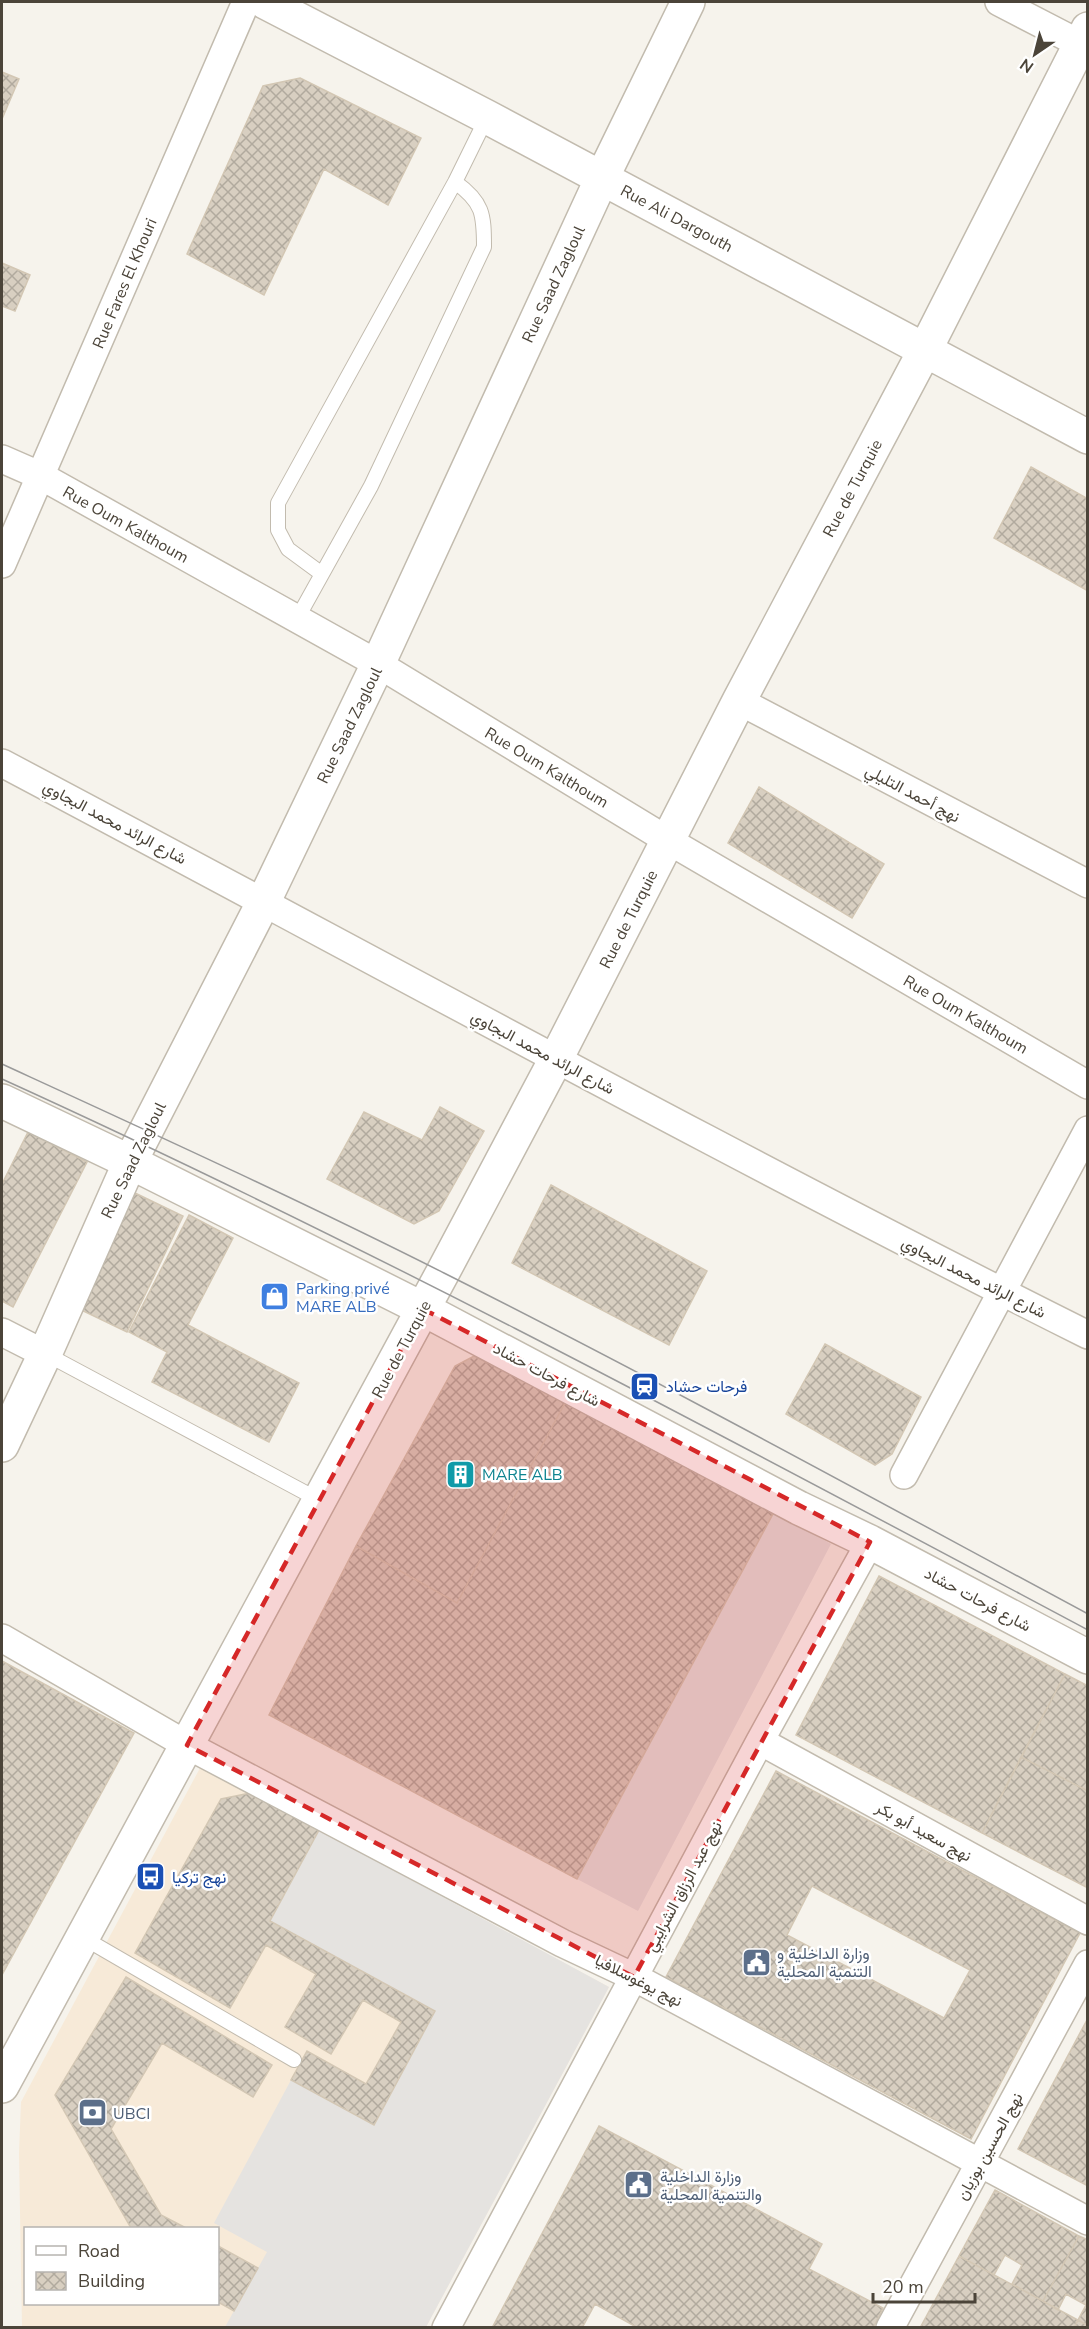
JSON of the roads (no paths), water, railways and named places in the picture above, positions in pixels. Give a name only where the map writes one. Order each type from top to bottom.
[{"type":"street","name":"Rue Fares El Khouri","points":[[2,564],[246,2]]},
{"type":"street","name":"Rue Ali Dargouth","points":[[265,2],[488,117],[1088,437]]},
{"type":"street","name":"Rue Saad Zagloul","points":[[2,1444],[45,1354],[130,1162],[264,901],[378,664],[602,178],[688,2]]},
{"type":"street","points":[[999,2],[1085,40]]},
{"type":"street","name":"Rue de Turquie","points":[[82,1937],[556,1059],[739,701],[925,350],[1085,40]]},
{"type":"street","name":"Rue Oum Kalthoum","points":[[2,459],[41,476],[378,664],[669,841],[1088,1085]]},
{"type":"street","name":"نهج أحمد التليلي","points":[[739,701],[1088,884]]},
{"type":"street","name":"شارع الرائد محمد البجاوي","points":[[2,763],[556,1059],[1088,1335]]},
{"type":"street","name":"شارع فرحات حشاد","points":[[2,1101],[130,1162],[423,1309],[799,1508],[870,1542],[1088,1657]]},
{"type":"street","points":[[904,1475],[1088,1130]]},
{"type":"street","points":[[2,1332],[45,1354]]},
{"type":"street","name":"نهج عبد الرزاق الشرايبي","points":[[446,2328],[760,1741],[870,1542]]},
{"type":"street","name":"نهج يوغوسلافيا","points":[[2,1638],[187,1745],[562,1943],[634,1977],[1088,2221]]},
{"type":"street","name":"نهج سعيد أبو بكر","points":[[760,1741],[1088,1921]]},
{"type":"street","points":[[2,2086],[82,1937]]},
{"type":"street","name":"نهج الحسين بوزيان","points":[[890,2328],[1088,1964]]},
{"type":"lane","points":[[322,574],[288,549],[278,530],[278,503],[455,182],[488,117]]},
{"type":"lane","points":[[297,619],[371,486],[484,247],[484,219],[472,194],[455,182]]},
{"type":"lane","points":[[45,1354],[319,1500]]},
{"type":"lane","points":[[82,1937],[294,2060]]},
{"type":"tram line","points":[[2,1064],[279,1193],[525,1314],[687,1398],[1088,1614]]},
{"type":"tram line","points":[[2,1079],[140,1143],[414,1277],[684,1416],[1088,1630]]},
{"type":"place","name":"Parking privé MARE ALB","points":[[275,1297]]},
{"type":"place","name":"فرحات حشاد","points":[[645,1386]]},
{"type":"place","name":"MARE ALB","points":[[461,1474]]},
{"type":"place","name":"نهج تركيا","points":[[151,1877]]},
{"type":"place","name":"وزارة الداخلية و التنمية المحلية","points":[[756,1962]]},
{"type":"place","name":"UBCI","points":[[92,2113]]},
{"type":"place","name":"وزارة الداخلية والتنمية المحلية","points":[[639,2185]]}]
